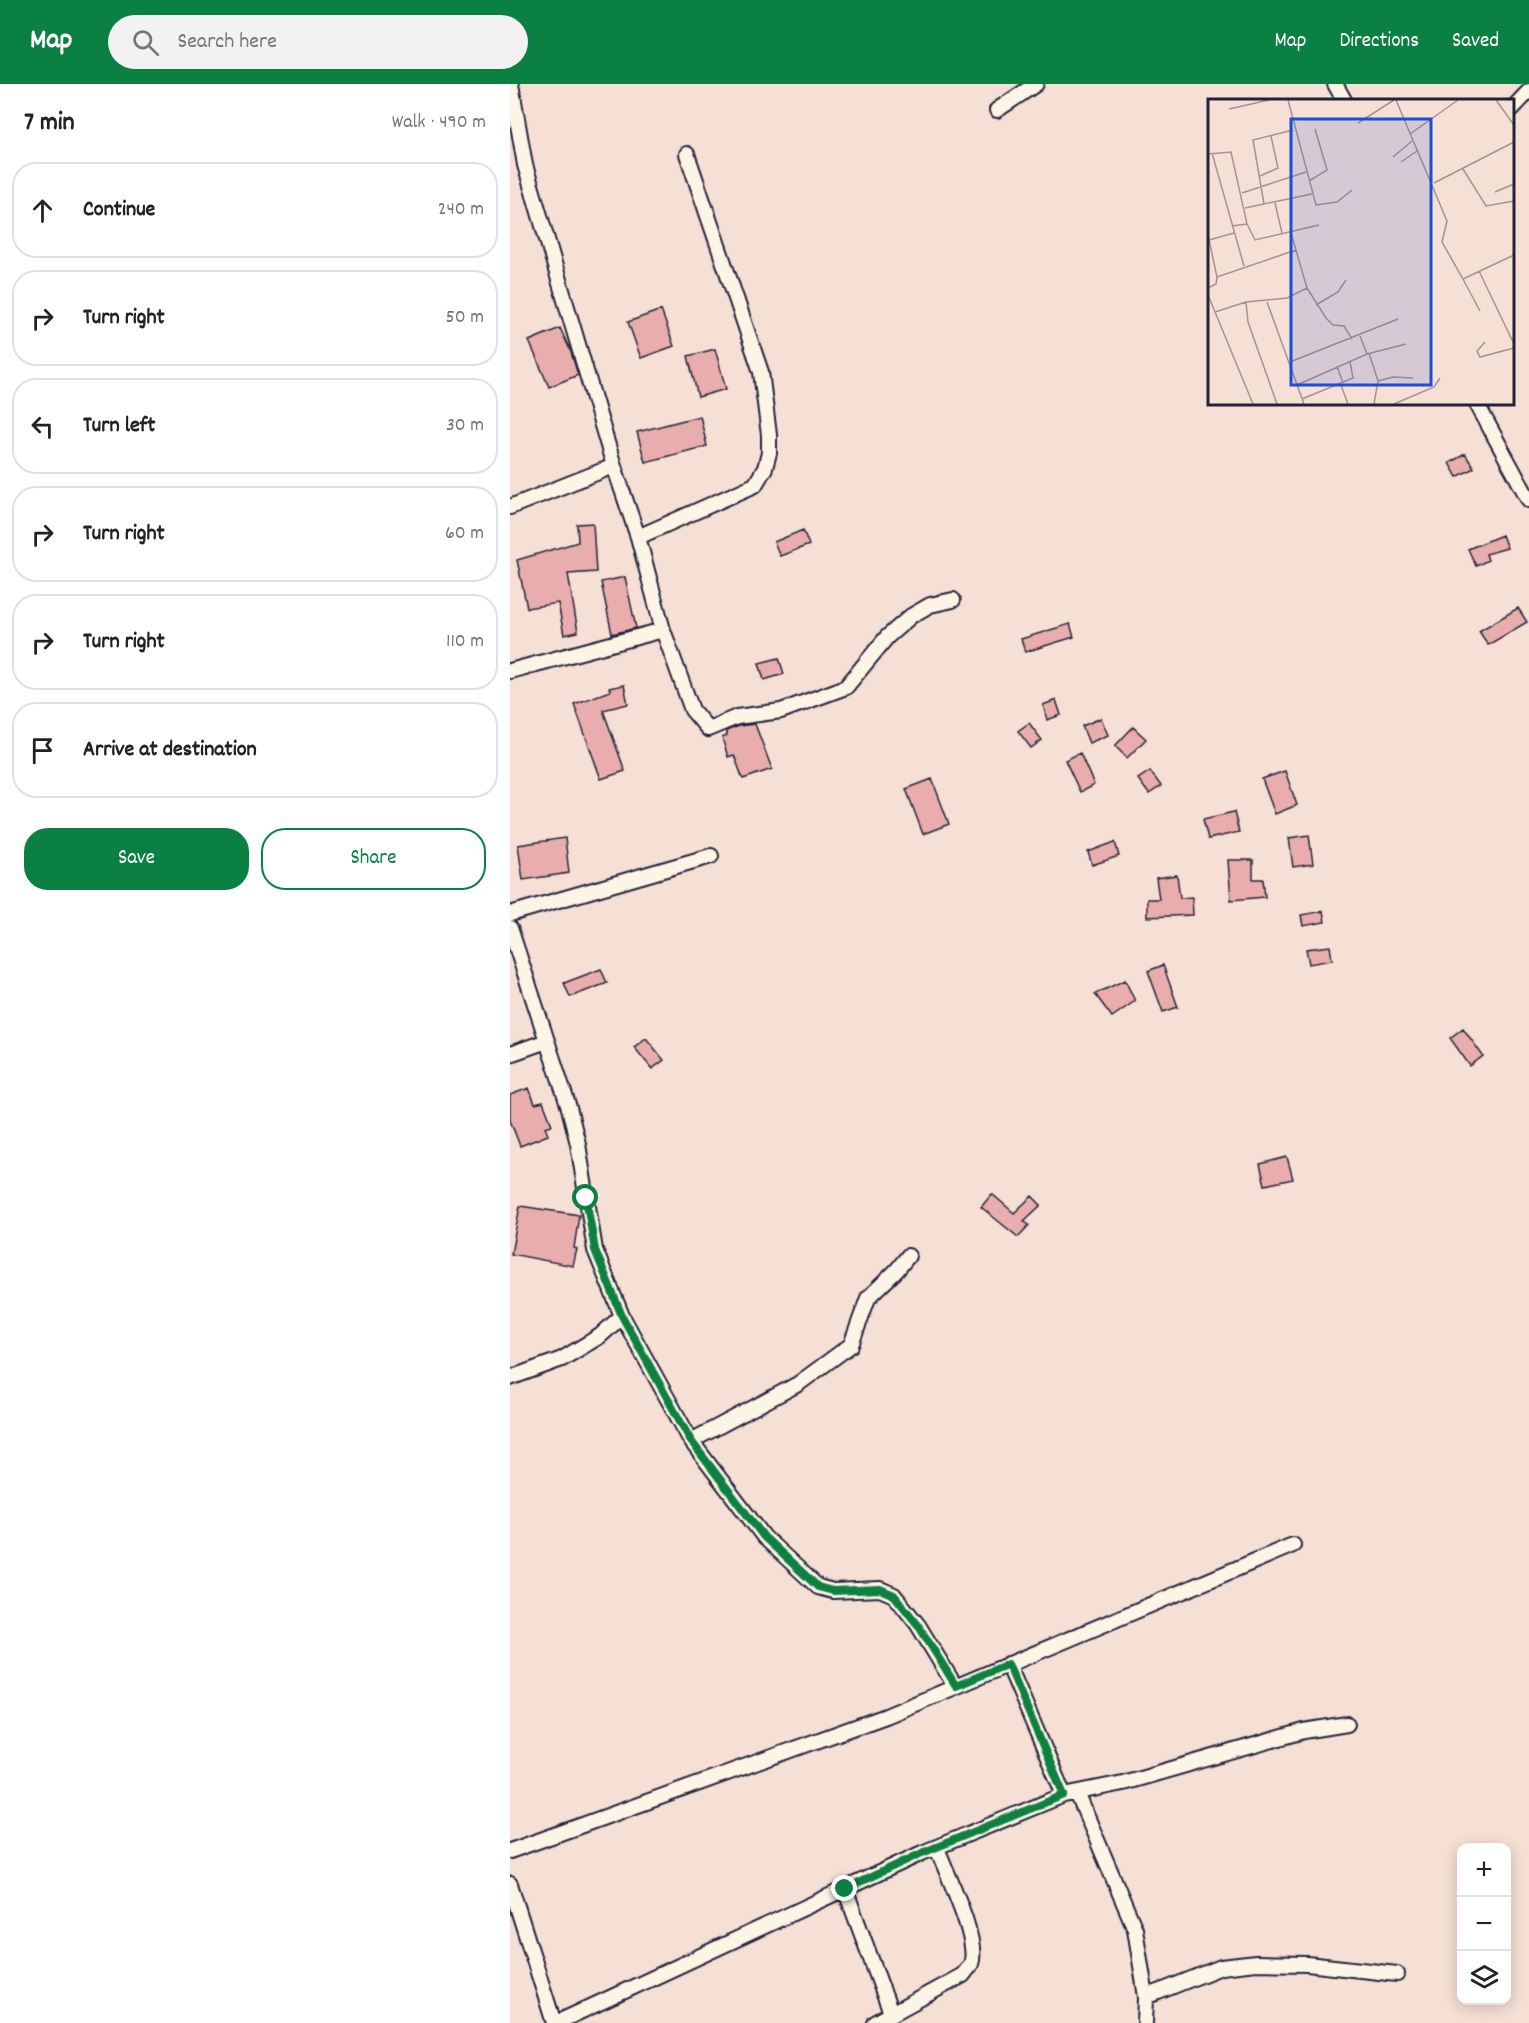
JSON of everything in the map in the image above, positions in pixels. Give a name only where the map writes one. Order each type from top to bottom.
[{"type":"street","points":[[511,84],[525,165],[614,466],[638,537],[663,630],[692,710],[708,729],[737,717],[781,711],[846,687],[887,637],[911,615],[930,605],[953,600]]},
{"type":"street","points":[[997,110],[1036,84]]},
{"type":"street","points":[[1335,84],[1343,99]]},
{"type":"street","points":[[1514,107],[1529,92]]},
{"type":"street","points":[[638,537],[755,485],[765,468],[769,453],[762,372],[687,154]]},
{"type":"street","points":[[510,168],[525,165]]},
{"type":"street","points":[[1478,405],[1529,500]]},
{"type":"street","points":[[510,507],[614,466]]},
{"type":"street","points":[[510,671],[663,630]]},
{"type":"street","points":[[510,914],[711,856]]},
{"type":"street","points":[[510,928],[562,1081],[578,1144],[595,1250],[622,1316],[691,1441],[764,1537],[818,1587],[833,1591],[880,1589],[894,1595],[918,1625],[956,1686]]},
{"type":"street","points":[[510,1054],[547,1041]]},
{"type":"street","points":[[691,1441],[798,1384],[851,1346],[868,1298],[908,1256]]},
{"type":"street","points":[[510,1378],[562,1359],[600,1336],[622,1316]]},
{"type":"street","points":[[510,1851],[886,1716],[1293,1545]]},
{"type":"street","points":[[1008,1664],[1135,1929],[1146,1997],[1145,2023]]},
{"type":"street","points":[[510,1884],[555,2023],[937,1848],[1070,1794],[1123,1784],[1304,1731],[1347,1724]]},
{"type":"street","points":[[875,2023],[963,1975],[971,1964],[973,1952],[969,1929],[937,1848]]},
{"type":"street","points":[[845,1889],[891,2013]]},
{"type":"street","points":[[1146,1997],[1221,1967],[1256,1963],[1307,1964],[1397,1974]]},
{"type":"building","points":[[661,310],[674,346],[641,358],[628,322]]},
{"type":"building","points":[[560,328],[578,375],[549,387],[529,341]]},
{"type":"building","points":[[715,349],[726,389],[698,397],[688,356]]},
{"type":"building","points":[[700,416],[707,446],[645,462],[637,432]]},
{"type":"building","points":[[1465,454],[1474,468],[1457,477],[1449,463]]},
{"type":"building","points":[[593,523],[596,572],[568,574],[578,632],[564,635],[558,603],[527,608],[517,560],[578,542],[577,524]]},
{"type":"building","points":[[803,530],[809,545],[780,556],[774,542]]},
{"type":"building","points":[[1502,535],[1507,548],[1486,554],[1488,560],[1476,566],[1468,549]]},
{"type":"building","points":[[625,577],[636,628],[612,634],[601,582]]},
{"type":"building","points":[[1518,608],[1527,622],[1488,645],[1479,631]]},
{"type":"building","points":[[1070,624],[1074,637],[1025,652],[1021,639]]},
{"type":"building","points":[[779,658],[784,674],[764,680],[759,663]]},
{"type":"building","points":[[624,685],[628,704],[603,710],[625,771],[601,779],[574,704],[610,691],[609,688]]},
{"type":"building","points":[[1056,700],[1061,715],[1047,720],[1043,705]]},
{"type":"building","points":[[1101,718],[1108,735],[1089,743],[1082,726]]},
{"type":"building","points":[[1029,723],[1042,740],[1031,748],[1018,731]]},
{"type":"building","points":[[755,724],[772,769],[743,779],[734,755],[728,757],[722,738],[727,736],[726,731],[739,726]]},
{"type":"building","points":[[1133,727],[1146,739],[1127,758],[1115,746]]},
{"type":"building","points":[[1080,753],[1094,785],[1080,792],[1065,760]]},
{"type":"building","points":[[1150,771],[1161,786],[1149,794],[1138,779]]},
{"type":"building","points":[[1285,771],[1297,805],[1275,814],[1262,779]]},
{"type":"building","points":[[932,779],[949,824],[923,834],[906,789]]},
{"type":"building","points":[[1234,812],[1239,832],[1208,839],[1203,819]]},
{"type":"building","points":[[1309,835],[1313,864],[1293,867],[1289,838]]},
{"type":"building","points":[[565,838],[569,873],[523,880],[518,845]]},
{"type":"building","points":[[1115,842],[1119,856],[1092,865],[1088,852]]},
{"type":"building","points":[[1228,860],[1253,860],[1253,879],[1263,879],[1265,897],[1231,900]]},
{"type":"building","points":[[1177,875],[1180,898],[1192,897],[1193,915],[1147,917],[1147,899],[1159,899],[1156,878]]},
{"type":"building","points":[[1323,911],[1325,922],[1303,926],[1301,915]]},
{"type":"building","points":[[1330,946],[1332,960],[1309,964],[1306,949]]},
{"type":"building","points":[[1163,965],[1178,1007],[1163,1012],[1148,971]]},
{"type":"building","points":[[601,969],[607,983],[570,997],[564,983]]},
{"type":"building","points":[[1125,980],[1135,1001],[1112,1017],[1095,994]]},
{"type":"building","points":[[1463,1028],[1483,1056],[1470,1066],[1450,1038]]},
{"type":"building","points":[[646,1038],[664,1060],[652,1069],[634,1047]]},
{"type":"building","points":[[529,1088],[535,1104],[543,1102],[552,1125],[545,1127],[548,1135],[520,1146],[510,1120],[510,1095]]},
{"type":"building","points":[[1287,1157],[1293,1179],[1265,1185],[1260,1164]]},
{"type":"building","points":[[992,1194],[1014,1213],[1032,1196],[1041,1205],[1024,1221],[1029,1225],[1018,1237],[981,1207]]},
{"type":"building","points":[[520,1206],[579,1215],[574,1248],[577,1249],[573,1266],[511,1254]]},
{"type":"route","points":[[586,1198],[595,1250],[622,1316],[691,1441],[764,1537],[818,1587],[833,1591],[880,1589],[894,1595],[918,1625],[956,1686],[1008,1664],[1064,1795],[1023,1814],[922,1853],[845,1889]]}]
